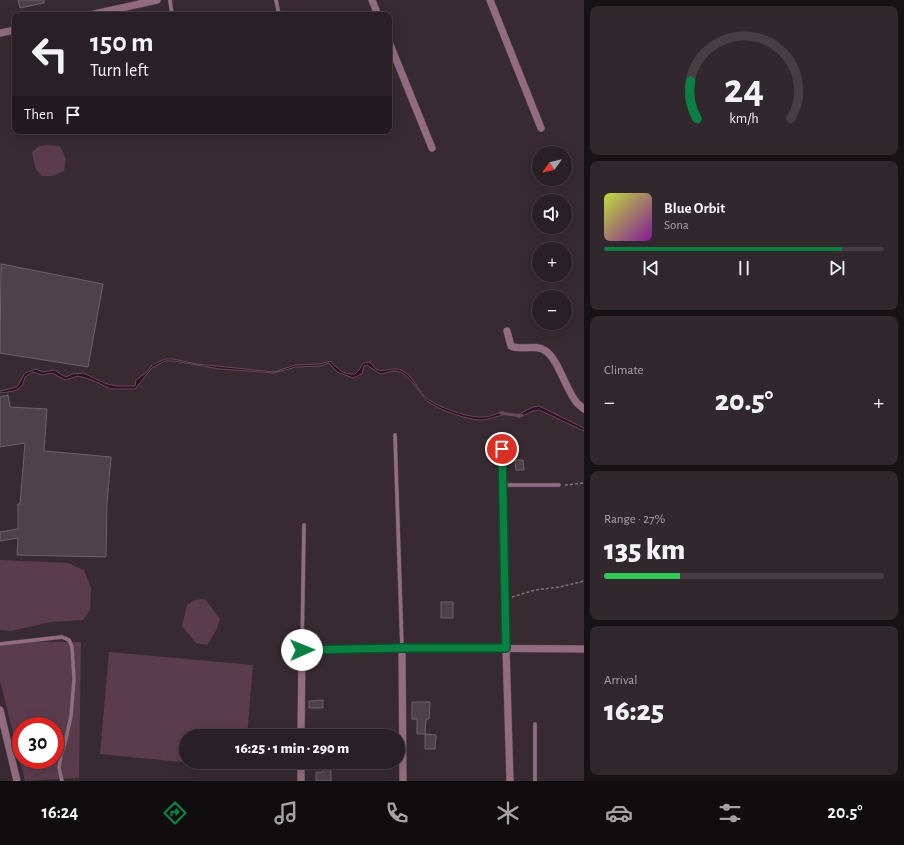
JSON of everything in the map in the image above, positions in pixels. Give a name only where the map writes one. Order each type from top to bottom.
[{"type":"street","points":[[103,12],[157,0]]},
{"type":"street","points":[[372,0],[377,12]]},
{"type":"street","points":[[490,0],[541,128]]},
{"type":"street","points":[[0,33],[12,31]]},
{"type":"street","points":[[392,49],[432,148]]},
{"type":"street","points":[[507,331],[511,346],[516,348],[533,348],[544,350],[551,357],[576,402],[584,409]]},
{"type":"street","points":[[402,648],[403,781]]},
{"type":"street","points":[[302,729],[302,650],[402,648],[584,649]]},
{"type":"street","points":[[506,648],[510,781]]},
{"type":"street","points":[[0,710],[17,781]]},
{"type":"street","points":[[301,769],[301,781]]},
{"type":"lane","points":[[170,0],[172,12]]},
{"type":"lane","points":[[276,0],[278,12]]},
{"type":"lane","points":[[395,435],[402,648]]},
{"type":"lane","points":[[502,449],[506,648]]},
{"type":"lane","points":[[502,486],[559,485]]},
{"type":"lane","points":[[302,650],[304,525]]},
{"type":"lane","points":[[0,644],[62,637],[69,640],[72,647],[74,679],[71,716],[59,768],[62,781]]},
{"type":"lane","points":[[535,781],[536,724]]},
{"type":"path","points":[[559,485],[584,483]]},
{"type":"path","points":[[505,600],[518,594],[560,587],[584,581]]},
{"type":"shaded area","points":[[39,146],[60,146],[66,159],[64,171],[54,176],[42,176],[35,168],[32,152]]},
{"type":"shaded area","points":[[165,359],[274,372],[295,365],[320,364],[330,361],[341,371],[347,374],[355,374],[363,363],[370,362],[376,369],[382,371],[399,369],[403,371],[410,376],[425,397],[437,405],[471,416],[488,417],[503,411],[503,415],[482,420],[462,417],[430,403],[426,400],[409,379],[399,372],[392,371],[380,374],[367,365],[364,366],[362,374],[353,378],[337,372],[329,363],[321,366],[296,367],[274,373],[220,369],[174,361],[165,361],[152,368],[135,389],[111,389],[92,380],[78,376],[65,380],[52,373],[42,375],[33,372],[25,377],[22,386],[16,390],[0,393],[0,391],[17,387],[25,373],[36,369],[43,372],[54,370],[66,377],[72,374],[83,373],[107,384],[117,386],[135,386],[136,380],[147,372],[152,365]]},
{"type":"shaded area","points":[[539,406],[584,428],[584,431],[539,410],[533,411],[518,418],[519,414],[533,407]]},
{"type":"shaded area","points":[[0,560],[68,563],[84,570],[91,588],[90,610],[83,620],[51,622],[11,631],[0,630]]},
{"type":"shaded area","points":[[205,599],[220,619],[217,629],[207,645],[196,643],[182,626],[187,605],[195,600]]},
{"type":"shaded area","points":[[29,642],[81,642],[79,778],[25,781],[22,769],[64,769],[64,717],[12,717],[12,729],[0,681],[0,645]]},
{"type":"shaded area","points":[[109,652],[253,665],[248,729],[179,729],[179,762],[100,754]]},
{"type":"building","points":[[18,0],[44,0],[44,3],[20,8]]},
{"type":"building","points":[[1,264],[103,284],[88,367],[0,353]]},
{"type":"building","points":[[8,395],[10,407],[47,409],[44,451],[111,457],[107,504],[106,557],[17,555],[18,538],[0,541],[0,532],[18,529],[18,504],[20,504],[25,443],[0,447],[0,397]]},
{"type":"building","points":[[515,460],[523,460],[524,470],[516,470]]},
{"type":"building","points":[[441,602],[453,602],[453,618],[441,618]]},
{"type":"building","points":[[323,700],[323,708],[309,708],[309,701]]},
{"type":"building","points":[[412,702],[430,702],[429,719],[426,719],[425,734],[417,734],[417,719],[412,719]]},
{"type":"building","points":[[425,734],[436,735],[435,749],[425,749]]},
{"type":"building","points":[[323,769],[331,769],[331,781],[316,781],[316,772],[323,772]]},
{"type":"waterway","points":[[501,413],[522,415]]},
{"type":"route","points":[[302,650],[506,648],[502,449]]}]
